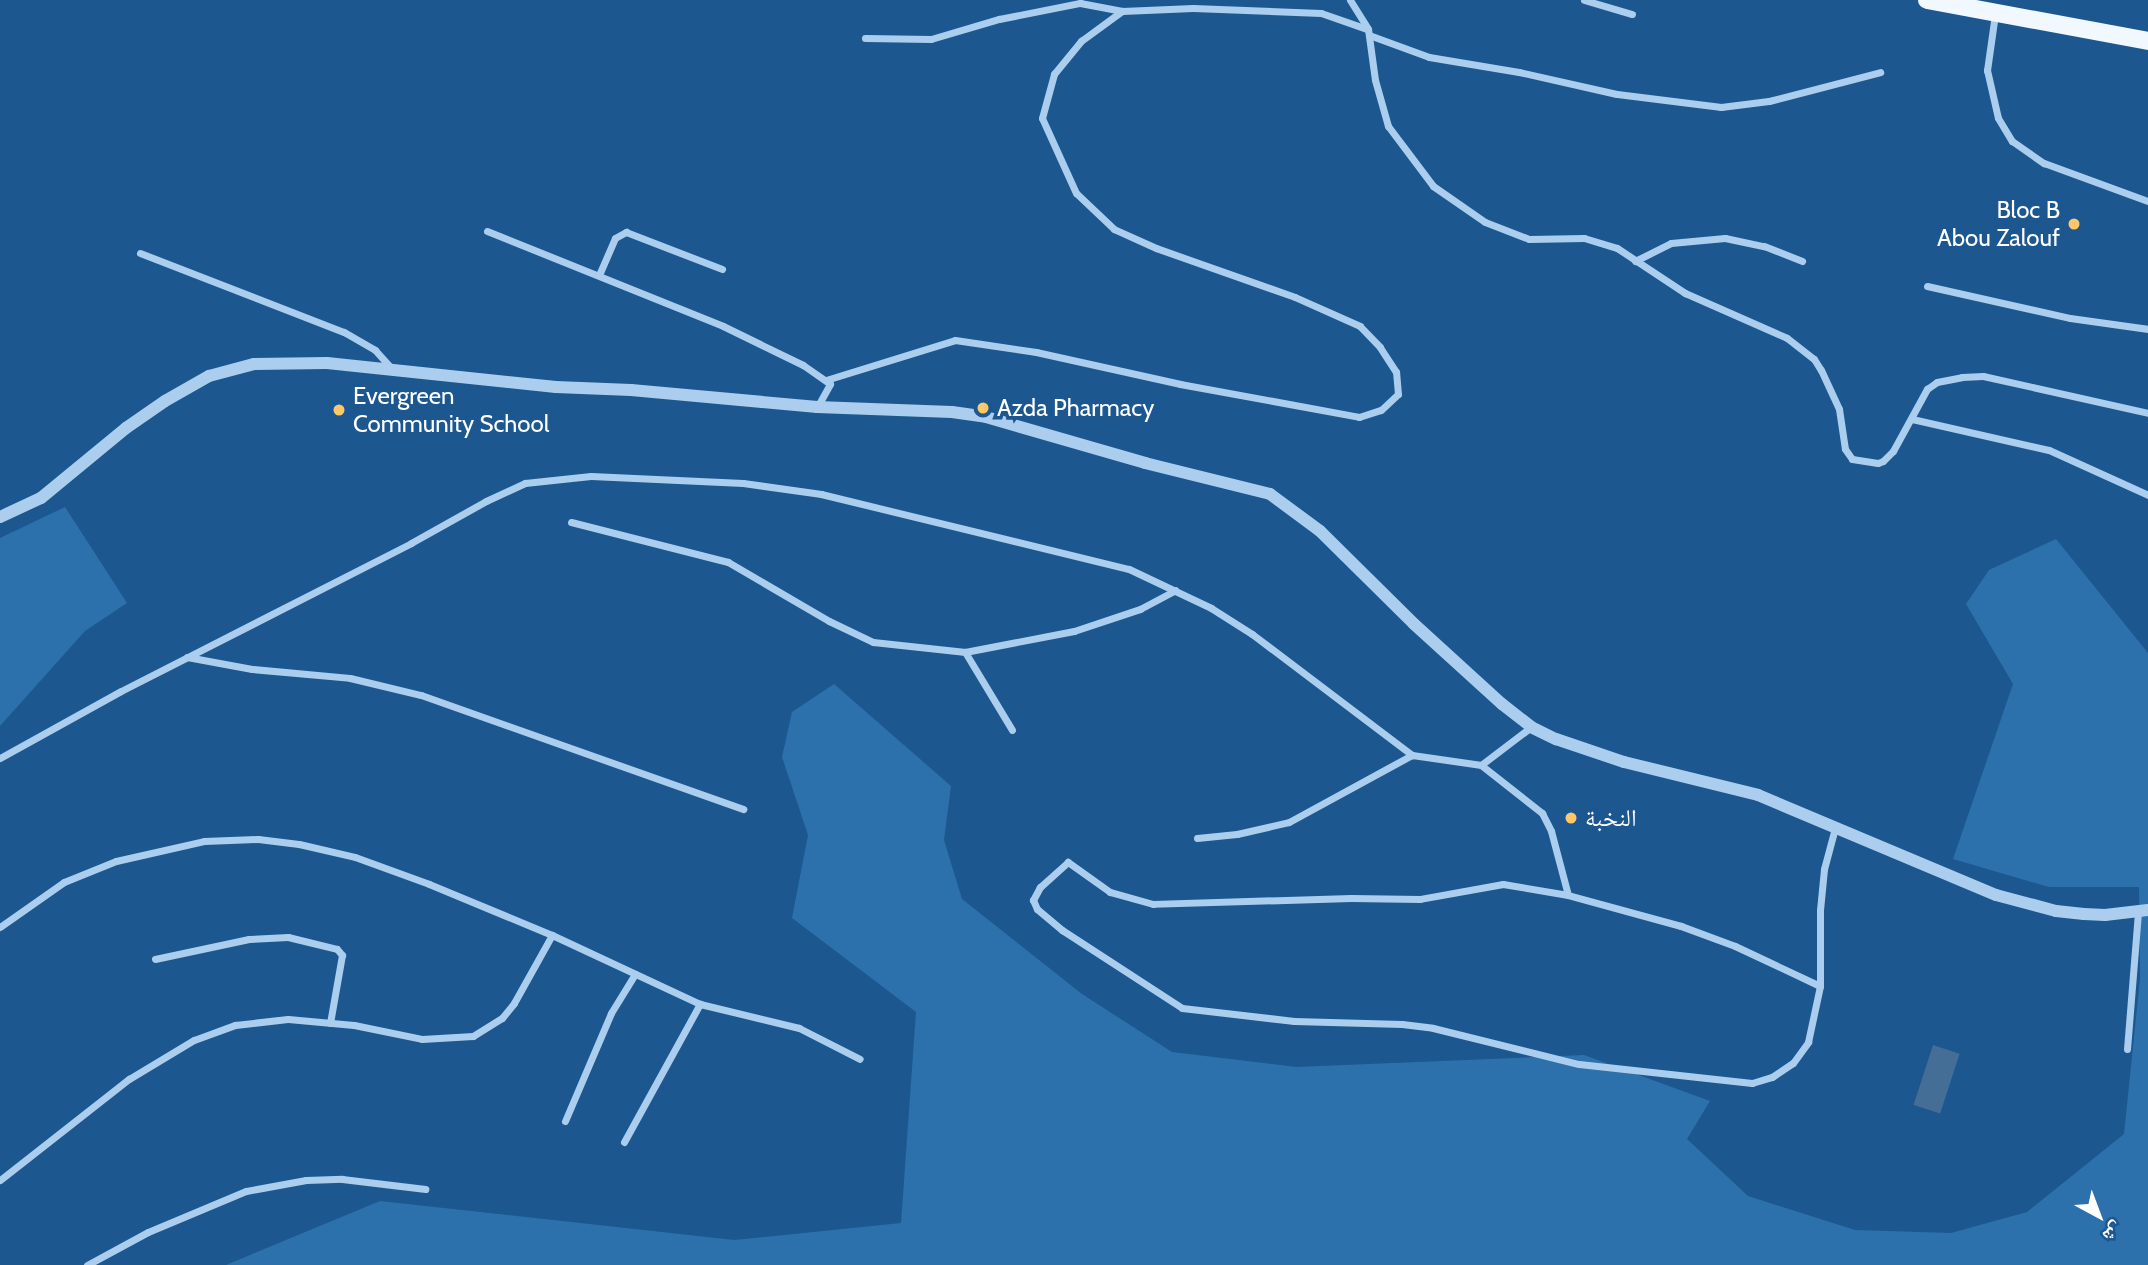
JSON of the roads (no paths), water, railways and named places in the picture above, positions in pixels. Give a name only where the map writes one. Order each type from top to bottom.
[{"type":"main road","points":[[1927,0],[2081,26],[2148,41]]},
{"type":"street","points":[[1350,0],[1368,32],[1374,80],[1388,126],[1412,162],[1433,186],[1485,222],[1529,239],[1599,241],[1685,293],[1787,338],[1814,359],[1839,409],[1845,449],[1852,459],[1878,463],[1883,461],[1912,419],[1920,399],[1937,382],[1983,376],[2148,414]]},
{"type":"street","points":[[1584,0],[1632,14]]},
{"type":"street","points":[[865,38],[931,39],[999,19],[1080,3],[1122,11],[1193,8],[1321,13],[1429,57],[1519,72],[1617,94],[1721,107],[1769,101],[1880,72]]},
{"type":"street","points":[[826,380],[955,340],[1036,352],[1180,384],[1359,418],[1381,410],[1398,394],[1396,372],[1380,347],[1360,326],[1295,297],[1156,248],[1114,229],[1076,193],[1042,118],[1054,74],[1080,41],[1122,11]]},
{"type":"street","points":[[1995,13],[1987,70],[1998,118],[2012,141],[2044,163],[2148,201]]},
{"type":"street","points":[[487,230],[723,326],[826,380],[830,386],[817,407]]},
{"type":"street","points":[[599,275],[615,238],[626,232],[722,269]]},
{"type":"street","points":[[1635,261],[1671,243],[1725,238],[1765,246],[1802,261]]},
{"type":"street","points":[[140,253],[344,332],[374,350],[391,368]]},
{"type":"street","points":[[1927,286],[2070,318],[2148,330]]},
{"type":"street","points":[[0,517],[41,498],[141,416],[209,376],[254,364],[290,361],[391,368],[556,387],[817,407],[952,412],[986,417],[1145,463],[1270,494],[1288,504],[1320,531],[1414,624],[1531,727],[1578,749],[1758,794],[1966,884],[2020,902],[2084,914],[2143,911],[2127,1049]]},
{"type":"street","points":[[1912,419],[2049,450],[2148,495]]},
{"type":"street","points":[[0,758],[187,657],[411,543],[486,501],[526,483],[562,477],[592,476],[743,483],[821,494],[1129,569],[1175,590],[1252,634],[1412,755],[1481,765],[1542,813],[1551,831],[1568,895]]},
{"type":"street","points":[[571,522],[729,562],[829,621],[873,642],[965,652],[1074,631],[1140,609],[1175,590]]},
{"type":"street","points":[[965,652],[1012,730]]},
{"type":"street","points":[[187,657],[252,669],[350,678],[414,693],[743,809]]},
{"type":"street","points":[[1481,765],[1531,727]]},
{"type":"street","points":[[1197,838],[1237,834],[1289,822],[1412,755]]},
{"type":"street","points":[[1819,986],[1713,938],[1568,895],[1503,884],[1420,899],[1351,898],[1153,904],[1110,892],[1068,862],[1046,880],[1033,900],[1037,909],[1062,930],[1182,1008],[1294,1021],[1423,1027],[1579,1064],[1752,1083],[1772,1077],[1793,1063],[1808,1042],[1819,986],[1820,910],[1824,869],[1835,828]]},
{"type":"street","points":[[0,927],[55,887],[116,861],[192,843],[258,839],[355,857],[552,935],[699,1004],[799,1028],[860,1059]]},
{"type":"street","points":[[0,1180],[129,1079],[194,1040],[258,1020],[330,1023],[422,1039],[473,1037],[502,1018],[514,1003],[552,935]]},
{"type":"street","points":[[155,959],[249,939],[288,937],[337,948],[342,955],[330,1023]]},
{"type":"street","points":[[565,1121],[611,1013],[635,974]]},
{"type":"street","points":[[624,1142],[699,1004]]},
{"type":"street","points":[[87,1265],[148,1232],[258,1188],[306,1180],[342,1179],[425,1189]]},
{"type":"place","name":"Bloc B Abou Zalouf","points":[[2074,224]]},
{"type":"place","name":"Azda Pharmacy","points":[[983,408]]},
{"type":"place","name":"Evergreen Community School","points":[[339,410]]},
{"type":"place","name":"النخبة","points":[[1571,818]]}]
